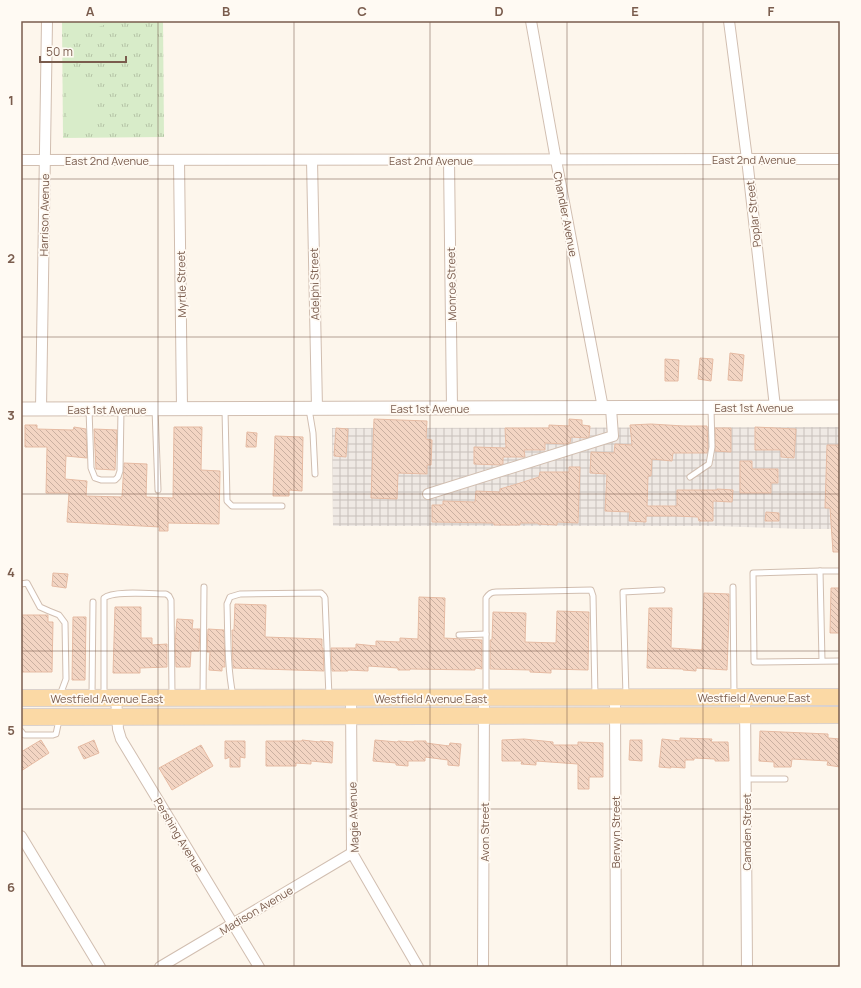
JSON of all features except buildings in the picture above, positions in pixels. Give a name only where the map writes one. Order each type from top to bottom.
[{"type":"main road","name":"Westfield Avenue East","points":[[21,698],[840,697]]},
{"type":"main road","points":[[233,698],[233,716]]},
{"type":"main road","name":"Westfield Avenue East","points":[[21,717],[840,715]]},
{"type":"street","name":"Harrison Avenue","points":[[41,409],[47,21]]},
{"type":"street","name":"Chandler Avenue","points":[[428,494],[613,436],[556,160],[531,21]]},
{"type":"street","name":"Poplar Street","points":[[729,21],[747,159],[775,407]]},
{"type":"street","name":"East 2nd Avenue","points":[[21,160],[840,159]]},
{"type":"street","name":"Myrtle Street","points":[[179,160],[182,408]]},
{"type":"street","name":"Adelphi Street","points":[[312,160],[313,408]]},
{"type":"street","name":"Monroe Street","points":[[449,160],[452,408]]},
{"type":"street","name":"East 1st Avenue","points":[[21,409],[840,407]]},
{"type":"street","name":"Berwyn Street","points":[[616,967],[615,716],[621,697]]},
{"type":"street","name":"Camden Street","points":[[739,697],[745,716],[747,967]]},
{"type":"street","name":"Pershing Avenue","points":[[104,698],[116,717],[121,739],[259,967]]},
{"type":"street","name":"Magie Avenue","points":[[351,698],[352,853],[418,967]]},
{"type":"street","name":"Avon Street","points":[[483,967],[485,698]]},
{"type":"street","points":[[21,836],[100,967]]},
{"type":"street","name":"Madison Avenue","points":[[160,967],[352,853]]},
{"type":"lane","points":[[225,408],[227,502],[232,506],[282,506]]},
{"type":"lane","points":[[313,408],[315,474]]},
{"type":"lane","points":[[690,477],[709,464],[712,447],[711,408]]},
{"type":"lane","points":[[89,409],[91,468],[95,478],[101,480],[115,480],[120,471],[121,409]]},
{"type":"lane","points":[[155,409],[158,490]]},
{"type":"lane","points":[[840,570],[753,573],[754,662],[840,661]]},
{"type":"lane","points":[[820,571],[822,661]]},
{"type":"lane","points":[[21,584],[27,584],[40,607],[59,615],[65,623],[66,679],[58,698]]},
{"type":"lane","points":[[203,698],[204,587]]},
{"type":"lane","points":[[733,587],[739,697]]},
{"type":"lane","points":[[485,698],[486,598],[489,594],[492,592],[591,590],[594,596],[595,697]]},
{"type":"lane","points":[[621,697],[623,592],[662,590]]},
{"type":"lane","points":[[104,698],[104,598],[107,595],[117,593],[166,594],[169,596],[171,600],[172,698]]},
{"type":"lane","points":[[233,698],[228,664],[227,604],[230,597],[240,594],[321,593],[325,598],[329,698]]},
{"type":"lane","points":[[93,602],[104,698]]},
{"type":"lane","points":[[459,635],[486,634]]},
{"type":"lane","points":[[22,734],[56,734],[60,717]]},
{"type":"lane","points":[[746,778],[785,779]]},
{"type":"shaded area","points":[[840,427],[840,529],[719,526],[333,526],[332,428]]},
{"type":"green space","points":[[62,21],[163,21],[164,137],[63,138]]},
{"type":"green space","points":[[65,21],[113,21],[93,29],[65,28]]},
{"type":"green space","points":[[66,82],[95,82],[95,131],[67,131]]}]
